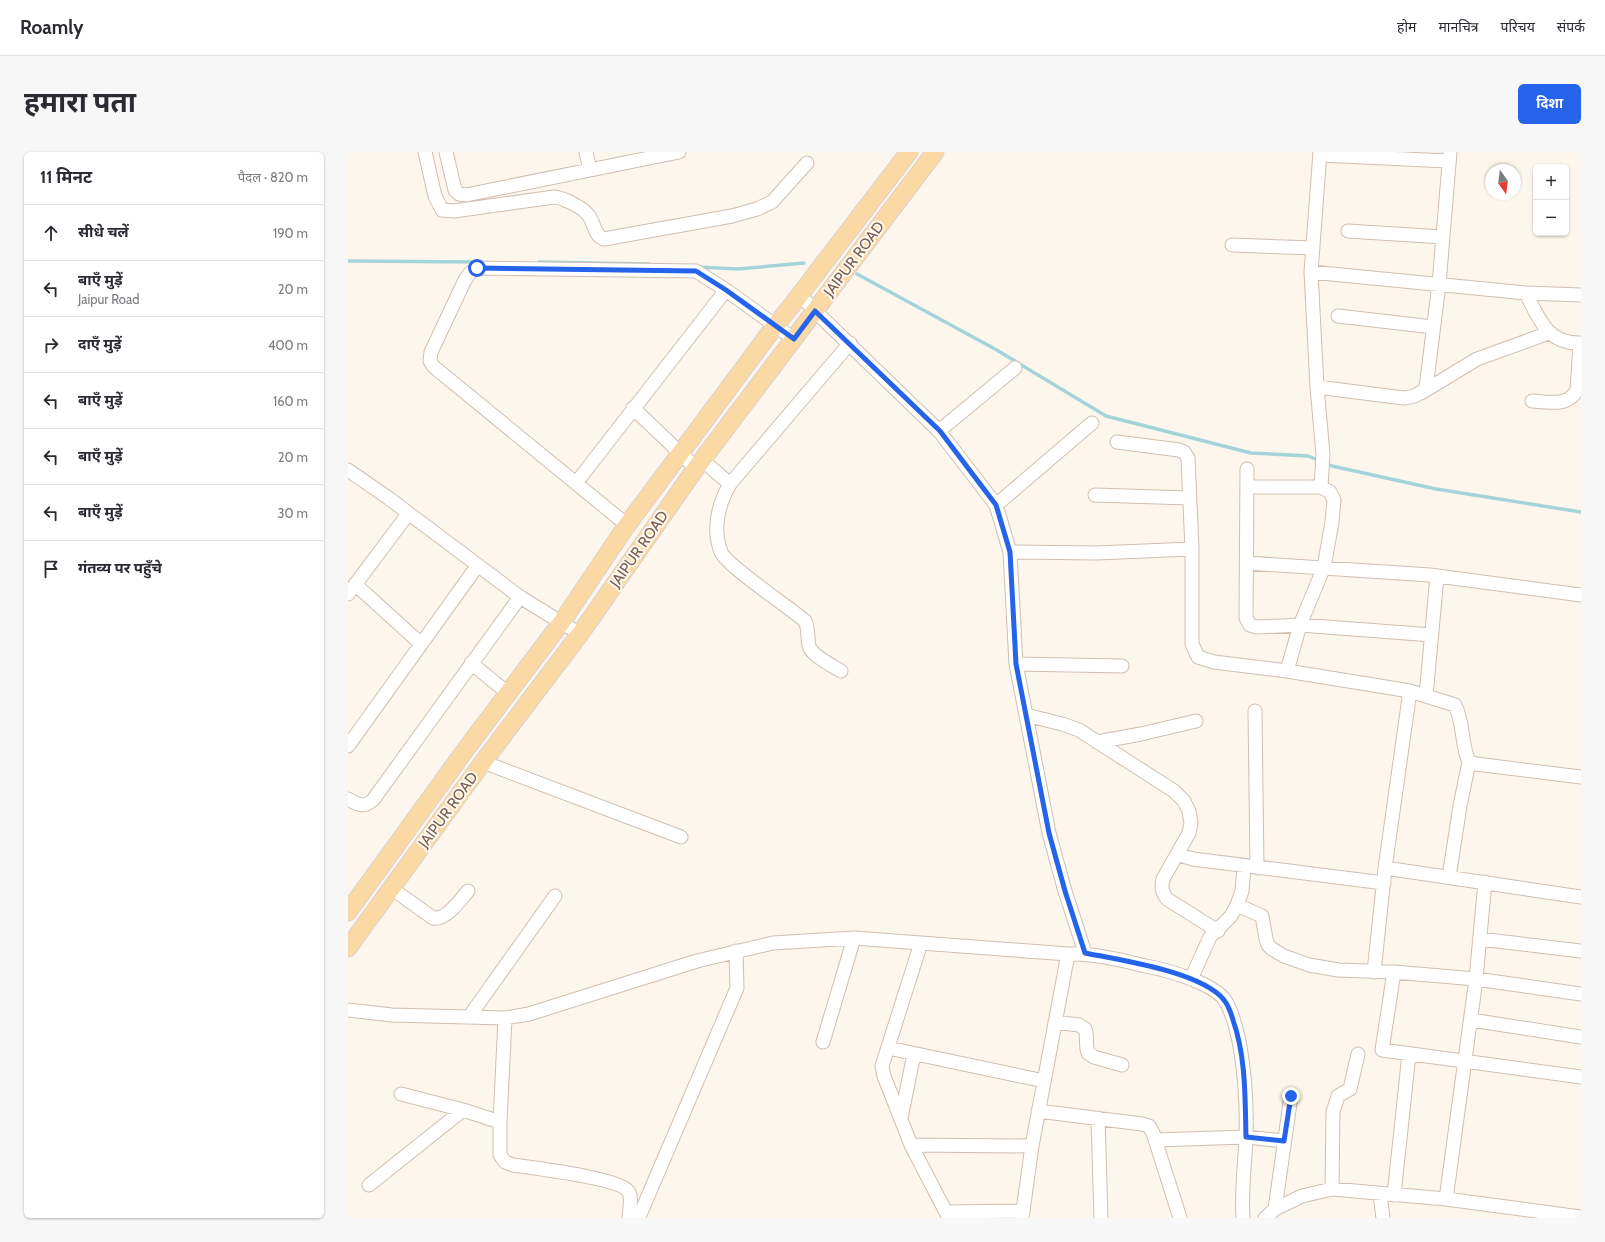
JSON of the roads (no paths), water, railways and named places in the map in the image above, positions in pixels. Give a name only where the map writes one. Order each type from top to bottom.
[{"type":"main road","name":"JAIPUR ROAD","points":[[348,912],[561,623],[627,525],[775,326],[909,152]]},
{"type":"main road","name":"JAIPUR ROAD","points":[[348,948],[483,762],[580,634],[699,464],[935,152]]},
{"type":"street","points":[[425,152],[435,196],[442,210],[454,212],[554,197],[561,198],[589,216],[596,232],[600,238],[604,239],[732,216],[765,206],[772,202],[806,163]]},
{"type":"street","points":[[446,152],[455,190],[459,194],[466,195],[680,152]]},
{"type":"street","points":[[586,152],[590,170]]},
{"type":"street","points":[[1321,487],[1322,454],[1311,272],[1320,154],[1449,156],[1439,284],[1426,388],[1421,393]]},
{"type":"street","points":[[1348,231],[1443,237]]},
{"type":"street","points":[[1232,245],[1313,248]]},
{"type":"street","points":[[627,525],[434,367],[430,361],[431,352],[468,276],[477,268],[696,271],[726,290],[794,339]]},
{"type":"street","points":[[1311,272],[1526,293],[1581,295]]},
{"type":"street","points":[[576,483],[726,290]]},
{"type":"street","points":[[1526,293],[1540,323],[1549,333],[1558,339],[1580,343],[1577,390],[1574,396],[1568,400],[1560,402],[1532,401]]},
{"type":"street","points":[[800,295],[940,431],[996,505],[1010,552],[1026,665],[1026,715],[1049,833],[1065,891],[1085,953]]},
{"type":"street","points":[[1338,316],[1433,327]]},
{"type":"street","points":[[1317,387],[1413,398],[1477,359],[1549,333]]},
{"type":"street","points":[[841,671],[813,653],[809,647],[808,628],[805,621],[733,564],[722,553],[717,534],[717,514],[721,499],[730,484],[850,343]]},
{"type":"street","points":[[940,431],[1015,368]]},
{"type":"street","points":[[633,408],[681,453],[730,484]]},
{"type":"street","points":[[996,505],[1092,423]]},
{"type":"street","points":[[1117,442],[1184,452],[1188,458],[1192,549],[1192,644],[1198,657],[1214,662],[1287,671],[1410,691],[1455,705],[1459,713],[1466,755],[1469,762],[1460,806],[1449,877]]},
{"type":"street","points":[[1247,469],[1246,618],[1250,625],[1257,627],[1300,625],[1432,634]]},
{"type":"street","points":[[348,470],[520,597],[580,634]]},
{"type":"street","points":[[1247,487],[1321,487],[1330,492],[1334,500],[1332,522],[1324,567],[1300,625],[1287,671]]},
{"type":"street","points":[[1095,495],[1189,498]]},
{"type":"street","points":[[408,514],[351,589],[421,644]]},
{"type":"street","points":[[1010,552],[1097,553],[1192,549]]},
{"type":"street","points":[[1247,563],[1324,567],[1437,576],[1581,595]]},
{"type":"street","points":[[348,746],[353,729],[421,644],[478,565]]},
{"type":"street","points":[[1426,696],[1437,576]]},
{"type":"street","points":[[348,799],[360,806],[366,805],[373,800],[520,597]]},
{"type":"street","points":[[471,663],[508,694]]},
{"type":"street","points":[[1026,665],[1122,666]]},
{"type":"street","points":[[1374,972],[1385,868],[1410,691]]},
{"type":"street","points":[[1255,711],[1257,868]]},
{"type":"street","points":[[1026,715],[1079,730],[1174,791],[1184,801],[1189,811],[1189,834],[1163,879],[1161,886],[1163,893],[1167,898],[1218,931]]},
{"type":"street","points":[[1098,742],[1196,721]]},
{"type":"street","points":[[483,762],[681,837]]},
{"type":"street","points":[[1469,762],[1581,777]]},
{"type":"street","points":[[1177,854],[1193,859],[1257,868],[1384,883]]},
{"type":"street","points":[[1191,978],[1210,937],[1218,931],[1231,916],[1237,905],[1242,891],[1244,866]]},
{"type":"street","points":[[1385,868],[1581,897]]},
{"type":"street","points":[[1446,1199],[1466,1061],[1476,979],[1485,882]]},
{"type":"street","points":[[391,888],[433,918],[439,919],[444,917],[468,891]]},
{"type":"street","points":[[469,1017],[555,896]]},
{"type":"street","points":[[1237,905],[1262,916],[1268,945],[1277,953],[1309,965],[1338,970],[1394,972],[1476,979],[1581,994]]},
{"type":"street","points":[[348,1010],[392,1015],[505,1018],[529,1014],[697,961],[736,951],[773,943],[854,938],[1068,954],[1085,953],[1158,968],[1191,978],[1208,987],[1224,1000],[1237,1032],[1244,1069],[1246,1137],[1242,1200],[1243,1218]]},
{"type":"street","points":[[823,1042],[854,938]]},
{"type":"street","points":[[1480,939],[1581,951]]},
{"type":"street","points":[[920,943],[882,1066],[884,1076],[911,1144],[948,1215],[1023,1215],[1038,1111],[1068,954]]},
{"type":"street","points":[[634,1217],[737,988],[736,951]]},
{"type":"street","points":[[1394,972],[1382,1050],[1581,1077]]},
{"type":"street","points":[[505,1018],[500,1122],[500,1155],[505,1162],[513,1165],[604,1180],[622,1185],[631,1196],[634,1217]]},
{"type":"street","points":[[1471,1020],[1581,1037]]},
{"type":"street","points":[[1055,1022],[1079,1025],[1085,1029],[1088,1053],[1094,1057],[1122,1065]]},
{"type":"street","points":[[888,1048],[1044,1081]]},
{"type":"street","points":[[901,1118],[914,1054]]},
{"type":"street","points":[[1332,1189],[1333,1112],[1338,1096],[1350,1089],[1358,1054]]},
{"type":"street","points":[[1394,1195],[1409,1054]]},
{"type":"street","points":[[401,1094],[463,1110],[500,1122]]},
{"type":"street","points":[[1275,1209],[1291,1096]]},
{"type":"street","points":[[369,1185],[463,1110]]},
{"type":"street","points":[[1038,1111],[1149,1126],[1155,1140],[1180,1218]]},
{"type":"street","points":[[1098,1118],[1101,1218]]},
{"type":"street","points":[[1155,1140],[1246,1137],[1284,1141]]},
{"type":"street","points":[[911,1144],[1032,1146]]},
{"type":"street","points":[[1265,1218],[1275,1209],[1302,1196],[1332,1189],[1446,1199],[1581,1217]]},
{"type":"street","points":[[1380,1194],[1383,1218]]},
{"type":"waterway","points":[[348,261],[479,262]]},
{"type":"waterway","points":[[539,262],[649,264]]},
{"type":"waterway","points":[[697,267],[738,269],[804,263]]},
{"type":"waterway","points":[[857,274],[995,349],[1106,416],[1251,453],[1308,456],[1332,466],[1436,489],[1581,512]]}]
